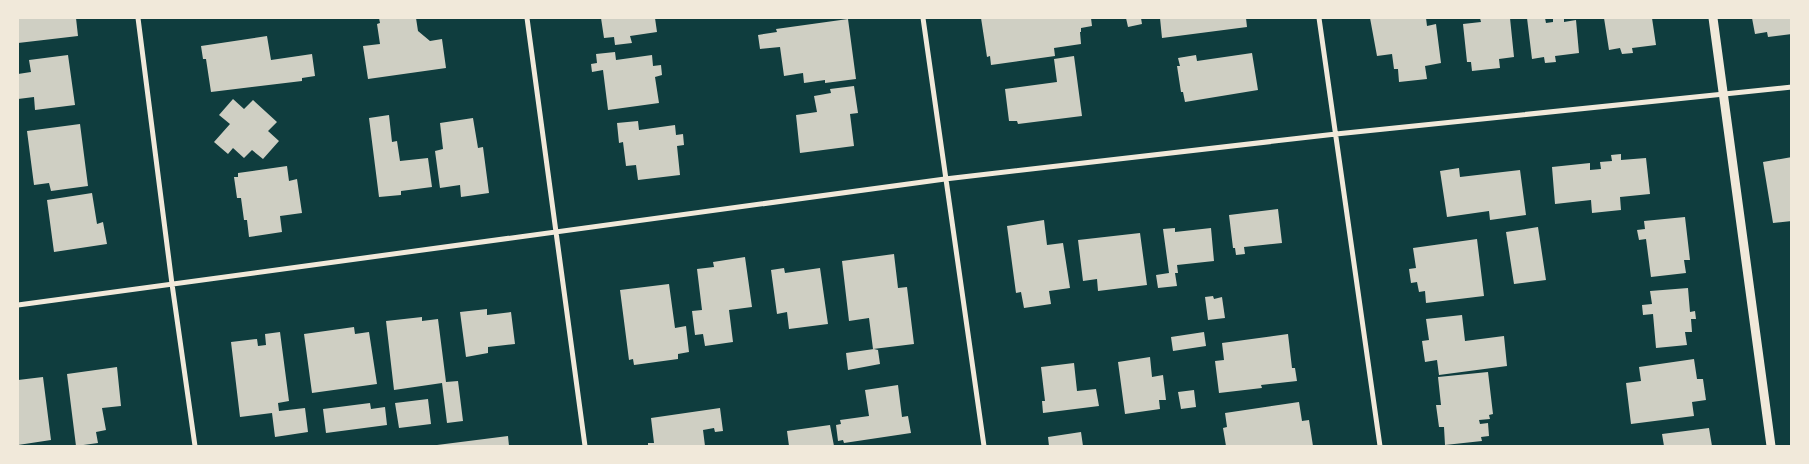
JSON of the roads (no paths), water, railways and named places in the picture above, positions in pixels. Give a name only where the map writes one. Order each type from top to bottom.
[{"type":"street","points":[[138,18],[195,446]]},
{"type":"street","points":[[527,18],[585,446]]},
{"type":"street","points":[[923,18],[984,446]]},
{"type":"street","points":[[1319,18],[1380,446]]},
{"type":"street","points":[[1713,18],[1770,446]]},
{"type":"street","points":[[18,305],[945,180],[1336,134],[1792,87]]}]
